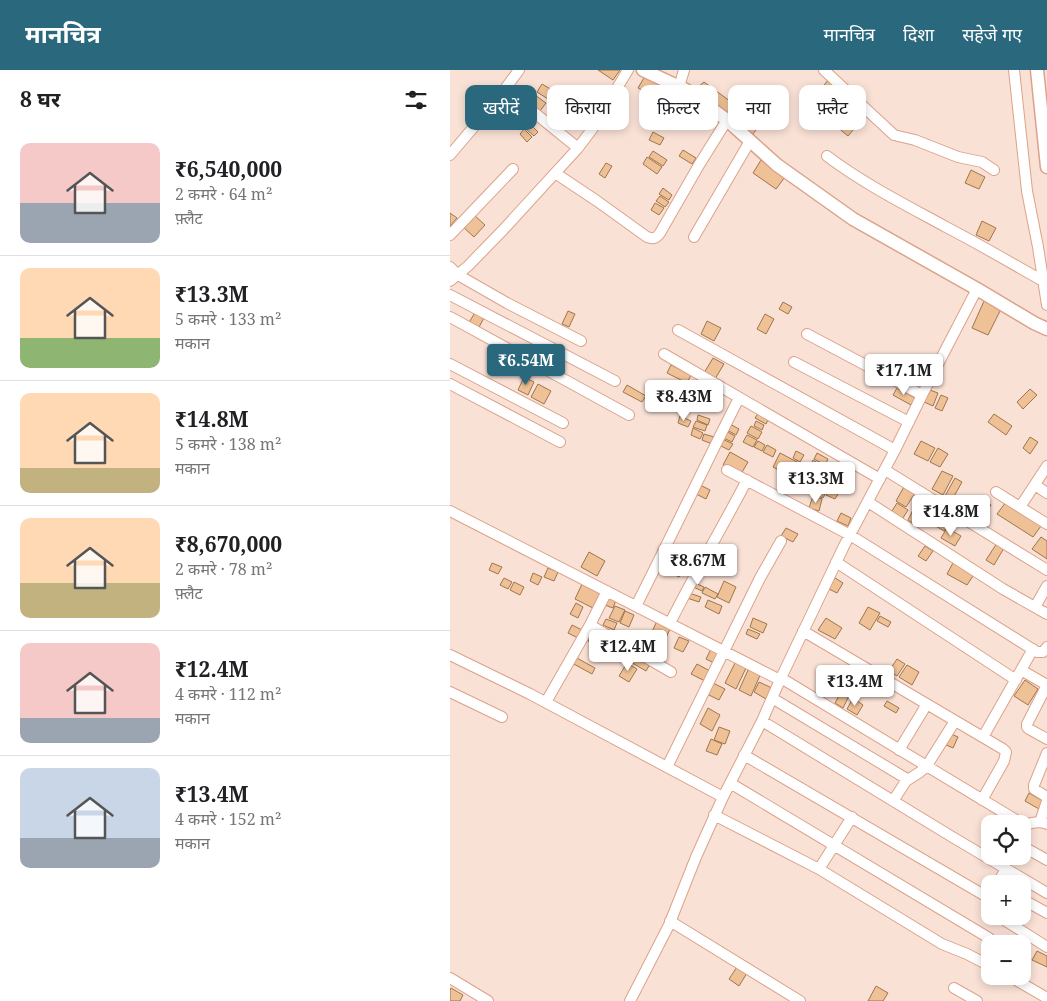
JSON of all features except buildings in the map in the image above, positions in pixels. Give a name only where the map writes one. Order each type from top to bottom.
[{"type":"street","points":[[508,85],[519,70]]},
{"type":"street","points":[[454,278],[503,230],[578,148],[593,128],[628,70]]},
{"type":"street","points":[[643,70],[675,85]]},
{"type":"street","points":[[680,85],[684,70]]},
{"type":"street","points":[[824,70],[894,135],[915,140],[958,157],[982,162],[994,170]]},
{"type":"street","points":[[1014,70],[1027,191],[1047,305]]},
{"type":"street","points":[[1037,70],[1047,167]]},
{"type":"street","points":[[718,113],[777,164],[853,220],[1047,329]]},
{"type":"street","points":[[537,115],[578,148]]},
{"type":"street","points":[[555,173],[647,237],[654,239],[660,234],[727,120]]},
{"type":"street","points":[[450,155],[471,130]]},
{"type":"street","points":[[694,237],[750,141]]},
{"type":"street","points":[[828,156],[847,171],[886,194],[1043,281]]},
{"type":"street","points":[[450,235],[513,169]]},
{"type":"street","points":[[450,267],[454,278],[582,341]]},
{"type":"street","points":[[630,1001],[670,921],[714,815],[762,721],[836,562],[896,450],[977,289]]},
{"type":"street","points":[[450,295],[615,382]]},
{"type":"street","points":[[450,317],[629,415]]},
{"type":"street","points":[[678,330],[896,450]]},
{"type":"street","points":[[807,334],[922,395]]},
{"type":"street","points":[[664,354],[739,398],[882,474],[1047,570]]},
{"type":"street","points":[[794,362],[909,422]]},
{"type":"street","points":[[450,364],[563,423]]},
{"type":"street","points":[[450,384],[560,442]]},
{"type":"street","points":[[636,606],[739,398]]},
{"type":"street","points":[[1020,507],[1047,466]]},
{"type":"street","points":[[727,470],[850,535],[1033,649],[1043,652],[1047,647]]},
{"type":"street","points":[[670,624],[695,574],[747,480]]},
{"type":"street","points":[[1035,485],[1047,493]]},
{"type":"street","points":[[996,492],[1047,524]]},
{"type":"street","points":[[868,502],[1003,589],[1047,614]]},
{"type":"street","points":[[450,511],[780,679],[1021,823],[1043,823],[1047,799],[1034,789],[1034,785],[1047,753]]},
{"type":"street","points":[[667,767],[760,578],[781,541]]},
{"type":"street","points":[[836,562],[1016,680]]},
{"type":"street","points":[[1035,608],[1047,586]]},
{"type":"street","points":[[546,702],[607,591]]},
{"type":"street","points":[[590,625],[671,672]]},
{"type":"street","points":[[803,631],[1003,749],[1006,752],[1004,761],[982,800]]},
{"type":"street","points":[[983,737],[1033,649]]},
{"type":"street","points":[[450,655],[546,702],[723,797]]},
{"type":"street","points":[[1021,670],[1047,686],[1027,724],[1029,729],[1047,739]]},
{"type":"street","points":[[450,692],[502,718]]},
{"type":"street","points":[[772,698],[907,779]]},
{"type":"street","points":[[899,750],[926,704]]},
{"type":"street","points":[[762,721],[1047,892]]},
{"type":"street","points":[[893,801],[907,779],[920,772],[926,766],[955,721]]},
{"type":"street","points":[[744,755],[981,893]]},
{"type":"street","points":[[730,783],[984,935]]},
{"type":"street","points":[[714,815],[820,869],[942,944],[981,961]]},
{"type":"street","points":[[820,869],[852,817]]},
{"type":"street","points":[[1031,851],[1047,860]]},
{"type":"street","points":[[1003,875],[1006,869]]},
{"type":"street","points":[[1031,904],[1047,914]]},
{"type":"street","points":[[670,921],[800,1001]]},
{"type":"street","points":[[1012,925],[1047,947]]},
{"type":"street","points":[[450,978],[488,1001]]},
{"type":"street","points":[[1025,985],[1047,998]]},
{"type":"street","points":[[954,988],[977,1001]]}]
